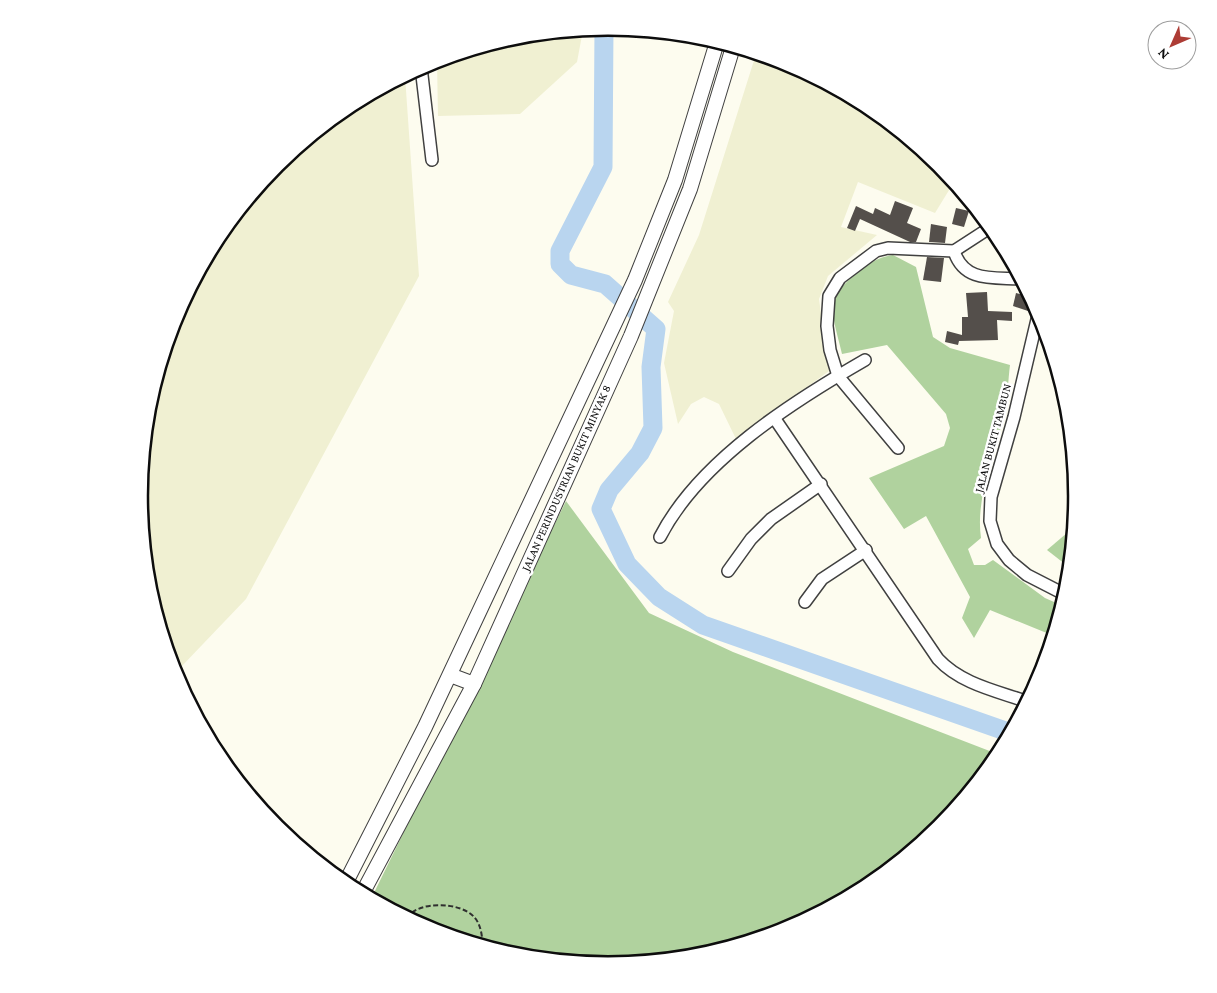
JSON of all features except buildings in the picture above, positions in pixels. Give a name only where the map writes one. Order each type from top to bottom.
[{"type":"street","name":"JALAN PERINDUSTRIAN BUKIT MINYAK 8","points":[[349,876],[450,675],[635,280],[675,180],[715,49]]},
{"type":"street","name":"JALAN PERINDUSTRIAN BUKIT MINYAK 8","points":[[366,887],[474,684],[630,336],[690,189],[731,53]]},
{"type":"street","points":[[423,75],[432,160]]},
{"type":"street","points":[[898,448],[838,376],[830,350],[827,326],[829,296],[840,278],[876,252],[888,248],[954,251],[984,231]]},
{"type":"street","points":[[954,251],[957,261],[970,273],[1013,278]]},
{"type":"street","name":"JALAN BUKIT TAMBUN","points":[[1036,325],[1014,416],[991,497],[990,521],[997,544],[1009,560],[1027,575],[1059,591]]},
{"type":"street","points":[[660,537],[672,514],[691,489],[723,458],[775,419],[865,360]]},
{"type":"street","points":[[775,419],[866,550],[927,643],[948,670],[962,678],[1021,700]]},
{"type":"street","points":[[728,571],[751,539],[771,519],[821,484]]},
{"type":"street","points":[[805,602],[822,579],[866,550]]},
{"type":"street","points":[[450,675],[474,684]]},
{"type":"path","points":[[412,913],[417,908],[432,905],[470,912],[476,919],[481,938]]},
{"type":"green space","points":[[582,37],[577,62],[520,114],[438,116],[437,69],[489,52],[519,45]]},
{"type":"green space","points":[[754,60],[785,71],[812,84],[864,114],[912,150],[950,188],[935,213],[858,182],[841,227],[877,235],[828,276],[819,299],[829,371],[736,439],[719,404],[704,397],[691,404],[678,424],[664,363],[674,311],[668,302],[699,235]]},
{"type":"green space","points":[[406,84],[419,276],[246,599],[181,667],[164,616],[157,586],[149,527],[148,496],[152,436],[157,407],[164,377],[183,320],[210,266],[243,216],[262,193],[305,150],[328,131],[378,98]]},
{"type":"green space","points":[[893,255],[916,267],[933,337],[950,348],[1010,365],[1005,411],[987,474],[981,506],[981,538],[968,549],[974,565],[985,565],[993,560],[1045,598],[1056,603],[1047,633],[990,610],[974,638],[962,618],[970,597],[926,516],[904,529],[869,478],[944,446],[950,428],[946,414],[887,345],[842,354],[833,310],[838,292],[856,274],[881,258]]},
{"type":"green space","points":[[566,501],[649,613],[733,652],[991,752],[974,777],[934,822],[889,862],[864,879],[839,895],[785,922],[728,941],[698,948],[639,956],[608,957],[548,953],[489,941],[432,922],[374,893]]},
{"type":"green space","points":[[1067,533],[1064,563],[1047,550]]},
{"type":"waterway","points":[[604,36],[603,167],[560,251],[560,264],[571,275],[605,284],[656,329],[651,367],[653,428],[640,453],[609,490],[601,509],[627,564],[659,597],[703,625],[1005,731]]}]
